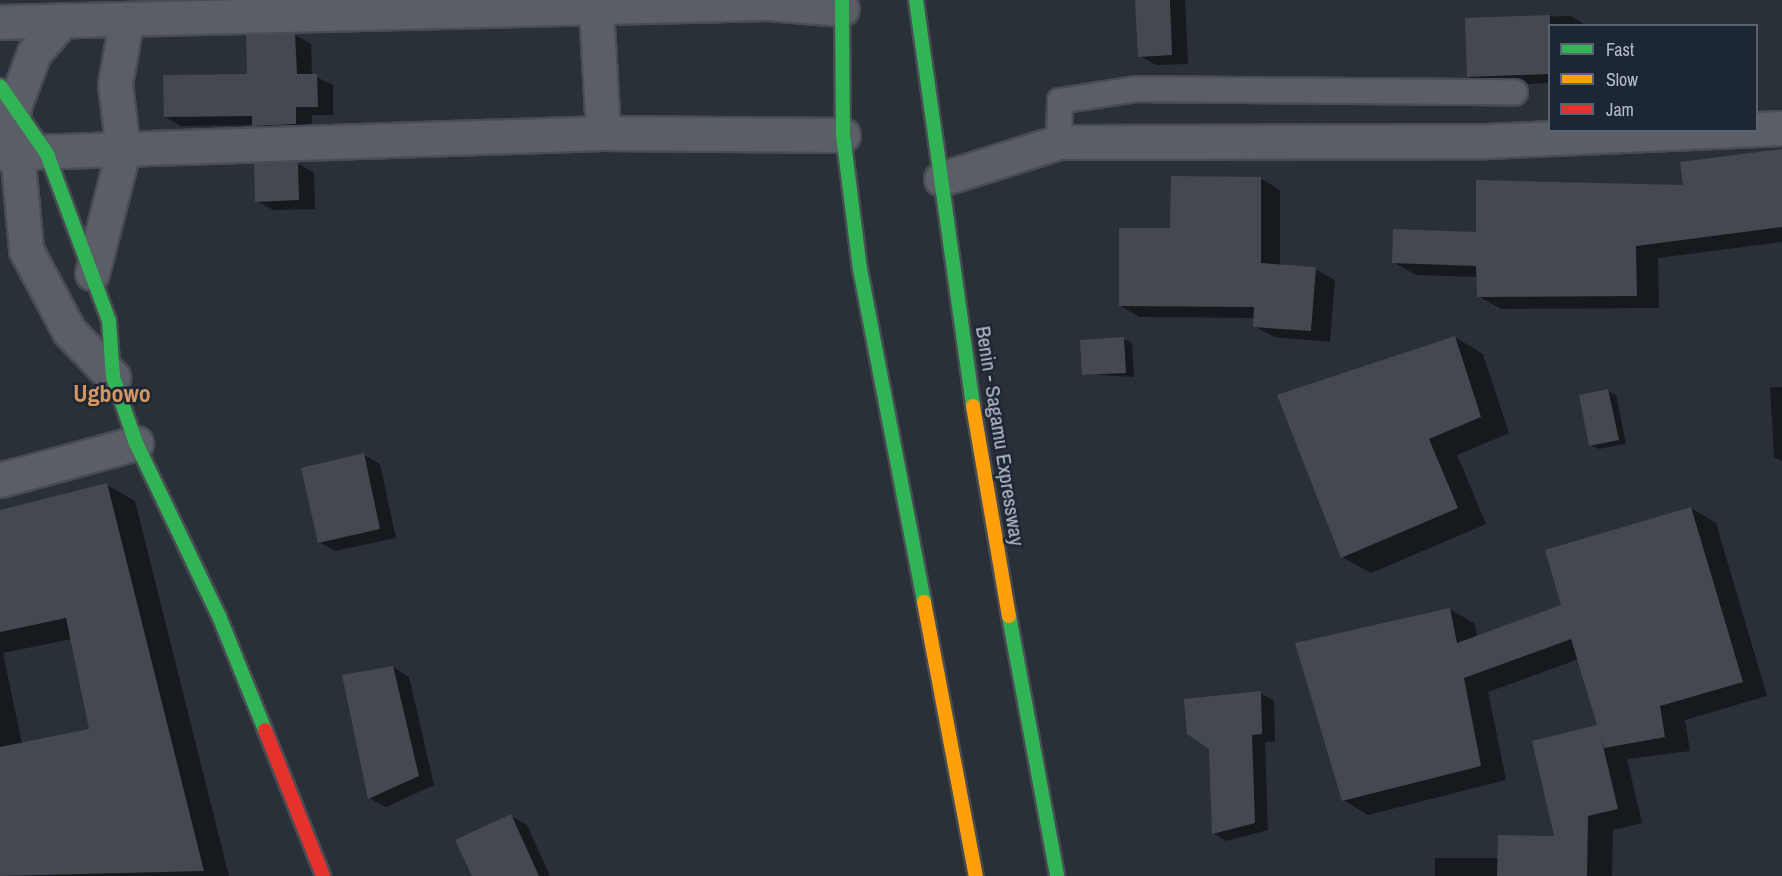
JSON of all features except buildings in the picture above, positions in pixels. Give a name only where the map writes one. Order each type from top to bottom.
[{"type":"main road","name":"Benin - Sagamu Expressway","points":[[916,0],[981,462],[1057,876]]},
{"type":"main road","points":[[842,4],[843,135],[860,269],[976,876]]},
{"type":"main road","points":[[21,154],[92,273],[109,321],[112,377],[136,443],[219,616],[323,876]]},
{"type":"street","points":[[0,22],[126,22],[202,8],[842,4]]},
{"type":"street","points":[[596,7],[603,133]]},
{"type":"street","points":[[26,250],[21,154],[6,97],[34,53],[61,22]]},
{"type":"street","points":[[92,273],[123,150],[116,84],[126,22]]},
{"type":"street","points":[[1758,130],[1782,129]]},
{"type":"street","points":[[941,179],[1059,142],[1486,141],[1708,132]]},
{"type":"street","points":[[21,154],[603,133],[843,135]]},
{"type":"street","points":[[0,205],[69,331],[112,377]]},
{"type":"street","points":[[0,480],[136,443]]},
{"type":"lane","points":[[1059,142],[1060,101],[1137,89],[1515,92]]},
{"type":"traffic: fast","points":[[842,0],[843,135],[860,269],[924,602]]},
{"type":"traffic: fast","points":[[916,0],[973,406]]},
{"type":"traffic: fast","points":[[0,86],[47,154],[109,321],[113,377],[136,443],[219,616],[265,730]]},
{"type":"traffic: fast","points":[[1009,616],[1057,876]]},
{"type":"traffic: slow","points":[[973,406],[1009,616]]},
{"type":"traffic: slow","points":[[924,602],[976,876]]},
{"type":"traffic: jam","points":[[265,730],[323,876]]},
{"type":"district","name":"Ugbowo","points":[[112,394]]}]
